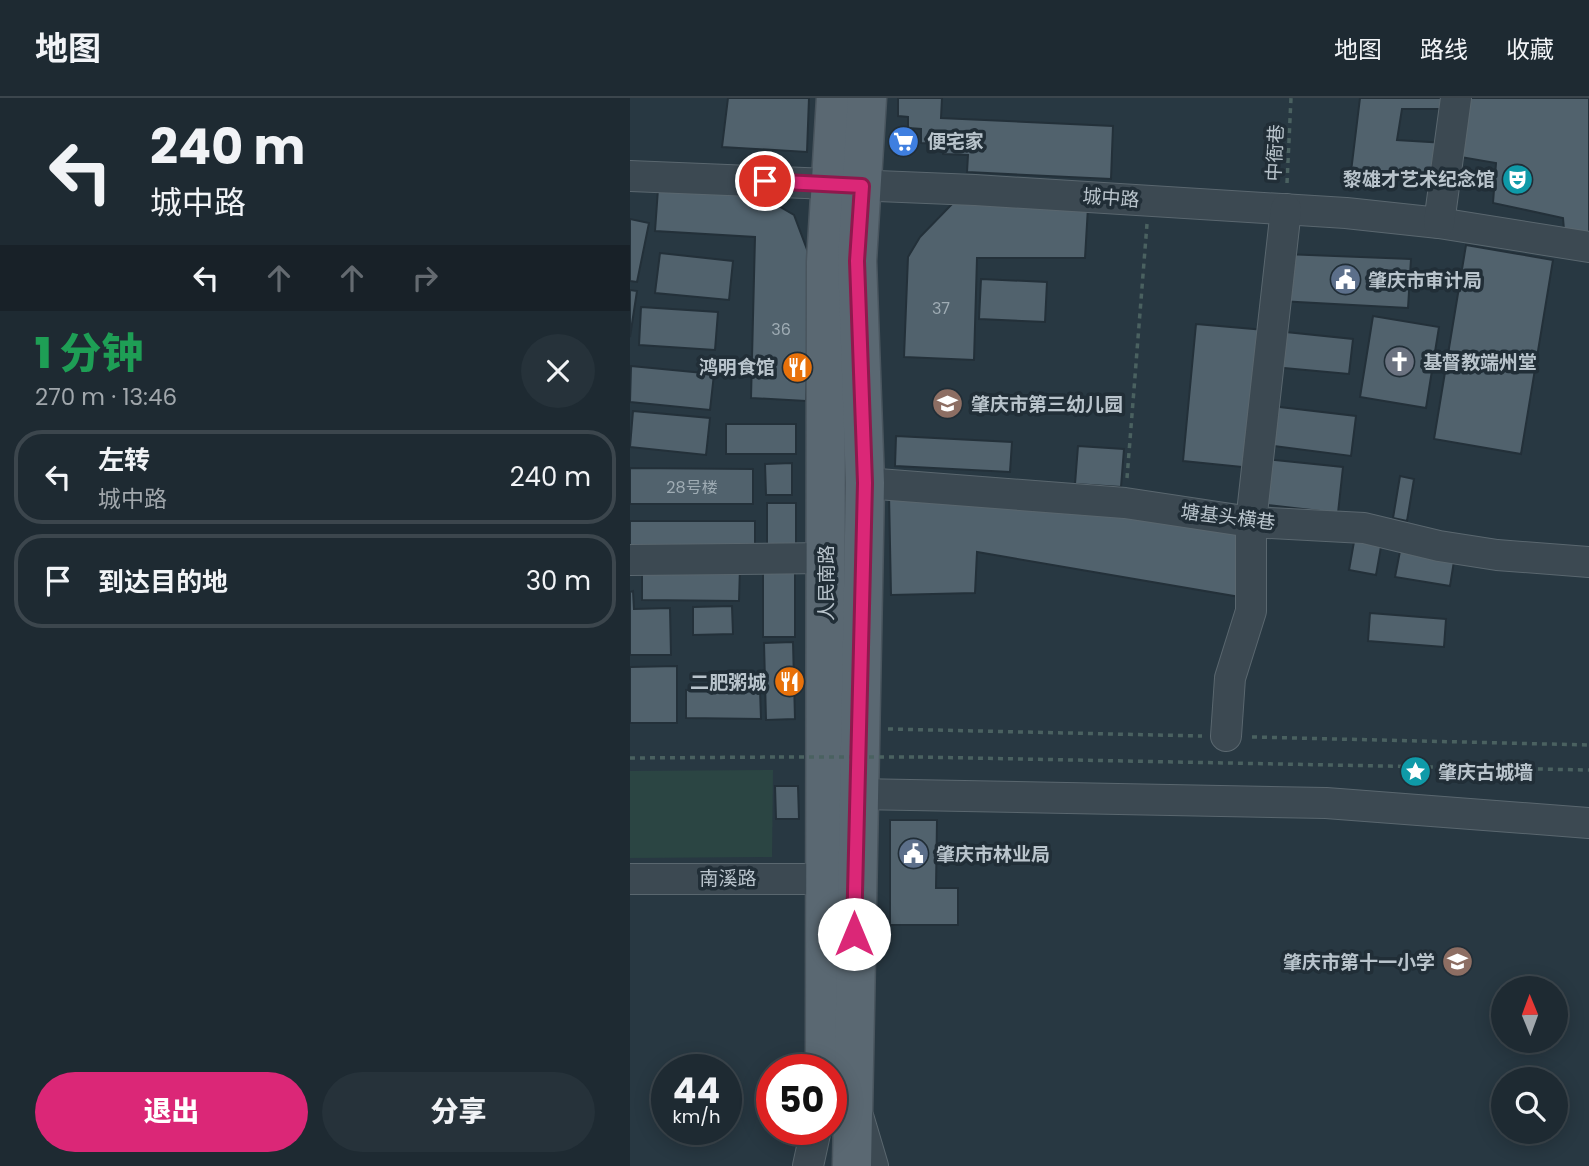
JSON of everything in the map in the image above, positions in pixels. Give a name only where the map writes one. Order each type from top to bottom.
[{"type":"main road","name":"人民南路","points":[[826,1054],[840,879],[857,794],[865,483],[857,261],[836,98]]},
{"type":"main road","name":"人民南路","points":[[852,1166],[853,1100],[826,558],[826,262],[867,98]]},
{"type":"main road","points":[[829,1145],[831,1166]]},
{"type":"street","points":[[1439,223],[1456,98]]},
{"type":"street","name":"城中路","points":[[630,176],[1286,209],[1439,223],[1589,247]]},
{"type":"street","points":[[1226,737],[1230,678],[1251,611],[1251,522],[1286,209]]},
{"type":"street","name":"塘基头横巷","points":[[865,483],[1125,503],[1251,522],[1364,528],[1438,546],[1497,555],[1589,562]]},
{"type":"street","points":[[631,561],[826,558]]},
{"type":"street","points":[[857,794],[1326,803],[1589,823]]},
{"type":"street","name":"南溪路","points":[[630,879],[840,879]]},
{"type":"street","points":[[853,1100],[873,1166]]},
{"type":"street","points":[[808,1166],[813,1145]]},
{"type":"path","name":"中衙巷","points":[[1286,209],[1291,98]]},
{"type":"path","points":[[1125,503],[1149,201]]},
{"type":"path","points":[[630,758],[918,757],[1589,770]]},
{"type":"green space","points":[[773,770],[772,857],[630,858],[630,771]]},
{"type":"building","points":[[728,98],[809,98],[807,152],[722,147]]},
{"type":"building","points":[[898,98],[942,98],[941,118],[1113,126],[1111,179],[967,172],[968,155],[943,154],[943,144],[921,143],[921,129],[908,128],[908,117],[898,116]]},
{"type":"building","points":[[1360,98],[1452,98],[1450,109],[1402,109],[1397,140],[1446,143],[1440,183],[1398,180],[1394,188],[1350,180]]},
{"type":"building","points":[[1470,98],[1589,98],[1589,234],[1564,230],[1563,218],[1493,203],[1496,163],[1449,155]]},
{"type":"building","points":[[658,189],[758,194],[794,215],[811,260],[806,401],[751,398],[755,237],[655,231]]},
{"type":"building","points":[[954,202],[1088,207],[1085,258],[977,258],[974,360],[904,357],[908,257],[920,237]]},
{"type":"building","points":[[630,219],[649,223],[637,282],[630,281]]},
{"type":"building","points":[[1466,245],[1553,260],[1521,454],[1434,439]]},
{"type":"building","points":[[660,253],[733,261],[729,300],[655,293]]},
{"type":"building","name":"肇庆市审计局","points":[[1284,254],[1411,259],[1408,308],[1279,301]]},
{"type":"building","points":[[981,279],[1047,282],[1045,322],[979,319]]},
{"type":"building","points":[[630,290],[637,291],[630,337]]},
{"type":"building","points":[[641,307],[718,312],[715,350],[639,345]]},
{"type":"building","name":"基督教端州堂","points":[[1373,316],[1439,327],[1426,408],[1360,397]]},
{"type":"building","points":[[1196,324],[1265,330],[1252,468],[1183,461]]},
{"type":"building","points":[[1276,331],[1353,339],[1349,374],[1273,367]]},
{"type":"building","points":[[631,366],[714,374],[710,410],[630,402]]},
{"type":"building","points":[[1271,406],[1356,416],[1351,456],[1266,445]]},
{"type":"building","points":[[633,411],[710,418],[706,455],[630,447]]},
{"type":"building","points":[[726,424],[796,424],[796,454],[726,454]]},
{"type":"building","points":[[896,436],[1012,442],[1010,472],[895,466]]},
{"type":"building","points":[[1078,446],[1124,449],[1121,487],[1075,484]]},
{"type":"building","points":[[1264,459],[1343,467],[1338,513],[1258,504]]},
{"type":"building","points":[[792,463],[792,495],[766,495],[765,464]]},
{"type":"building","points":[[630,468],[753,469],[753,504],[630,504]]},
{"type":"building","points":[[1400,476],[1414,479],[1407,521],[1393,518]]},
{"type":"building","points":[[889,494],[1245,529],[1240,597],[977,552],[975,593],[891,595]]},
{"type":"building","points":[[767,503],[796,503],[796,555],[767,555]]},
{"type":"building","points":[[630,521],[755,521],[755,556],[630,556]]},
{"type":"building","points":[[1355,536],[1382,541],[1376,575],[1349,570]]},
{"type":"building","points":[[1401,546],[1455,555],[1450,586],[1395,577]]},
{"type":"building","points":[[763,563],[795,563],[795,637],[763,637]]},
{"type":"building","points":[[642,566],[740,567],[739,601],[642,600]]},
{"type":"building","points":[[633,591],[634,609],[670,608],[671,655],[630,655],[630,592]]},
{"type":"building","points":[[732,606],[733,634],[693,635],[693,607]]},
{"type":"building","points":[[1370,613],[1446,619],[1444,647],[1368,641]]},
{"type":"building","points":[[793,642],[795,719],[766,720],[764,643]]},
{"type":"building","points":[[677,666],[677,723],[630,723],[630,667]]},
{"type":"building","points":[[760,689],[761,719],[686,718],[686,690]]},
{"type":"building","points":[[775,786],[798,786],[799,819],[776,819]]},
{"type":"building","name":"肇庆市林业局","points":[[890,820],[937,820],[936,888],[958,888],[958,925],[890,925]]},
{"type":"place","name":"便宅家","points":[[904,141]]},
{"type":"place","name":"黎雄才艺术纪念馆","points":[[1518,179]]},
{"type":"place","name":"肇庆市审计局","points":[[1345,280]]},
{"type":"place","name":"基督教端州堂","points":[[1400,362]]},
{"type":"place","name":"鸿明食馆","points":[[798,367]]},
{"type":"place","name":"肇庆市第三幼儿园","points":[[948,404]]},
{"type":"place","name":"二肥粥城","points":[[789,682]]},
{"type":"place","name":"肇庆古城墙","points":[[1415,772]]},
{"type":"place","name":"肇庆市林业局","points":[[913,854]]},
{"type":"place","name":"肇庆市第十一小学","points":[[1458,962]]},
{"type":"route","points":[[765,181],[862,186],[857,261],[865,483],[854,934]]}]
